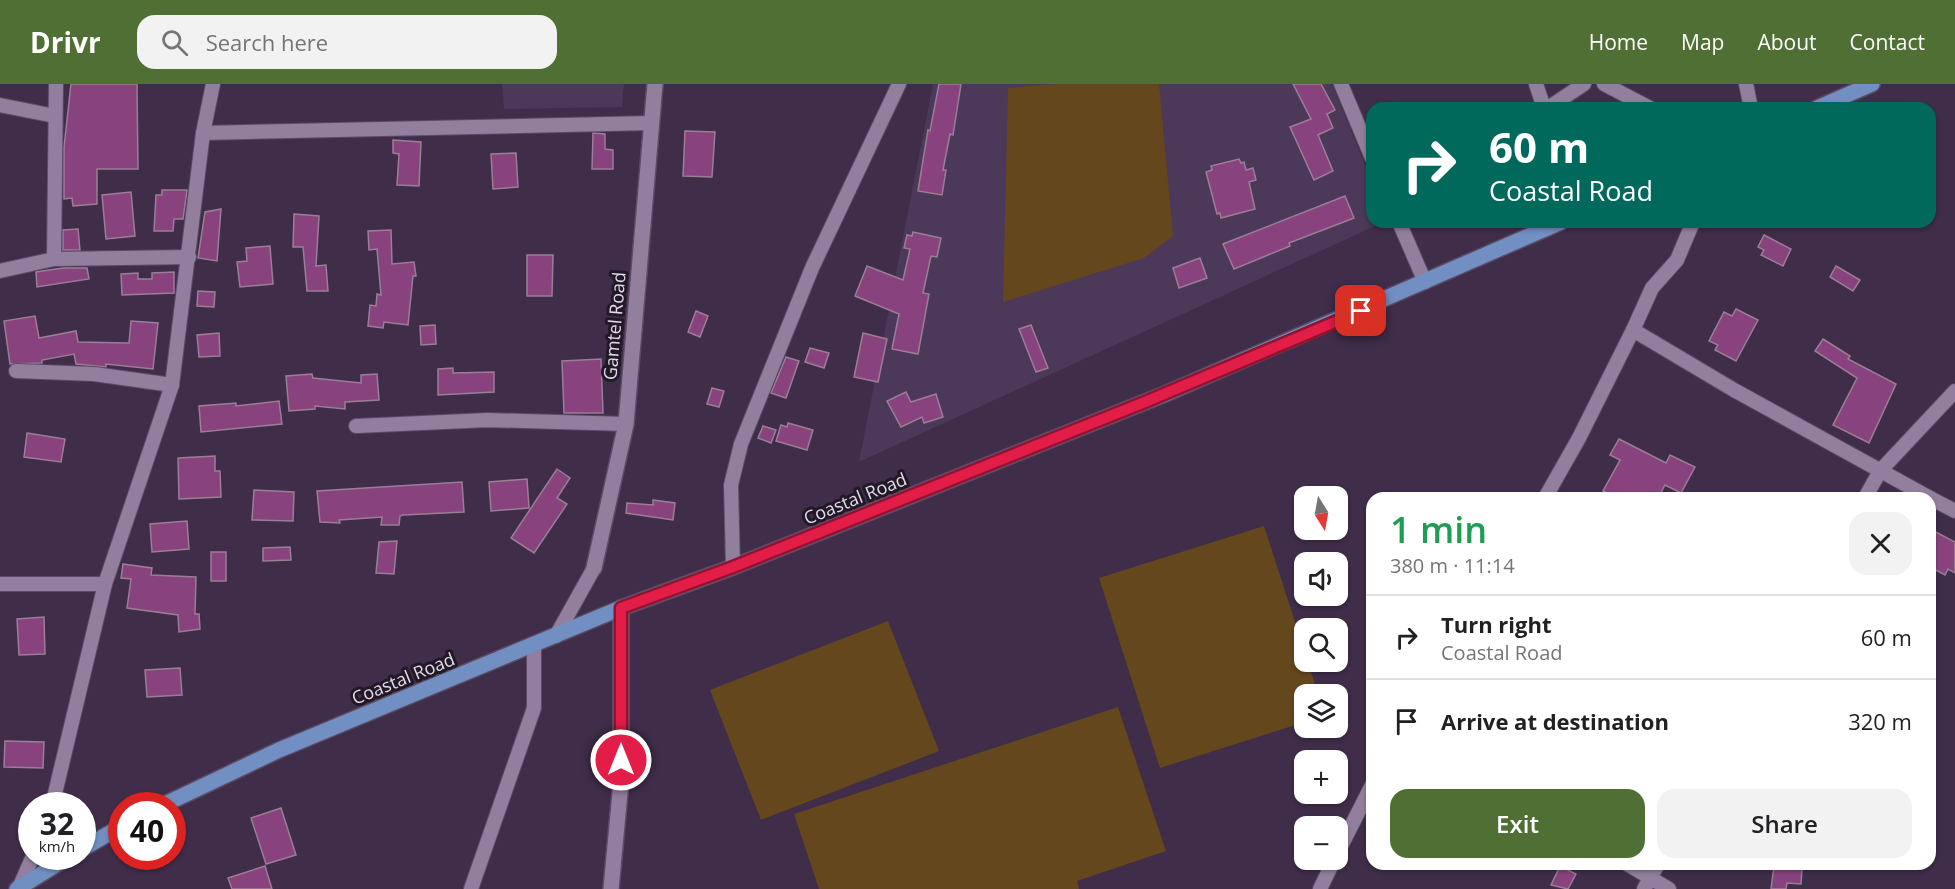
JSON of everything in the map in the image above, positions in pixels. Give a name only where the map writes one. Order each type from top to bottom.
[{"type":"main road","points":[[1831,102],[1872,84]]},
{"type":"main road","name":"Coastal Road","points":[[186,794],[279,750],[621,608],[733,567],[1165,394],[1547,228]]},
{"type":"main road","points":[[18,888],[47,870]]},
{"type":"street","points":[[54,259],[56,84]]},
{"type":"street","points":[[55,792],[105,584],[172,384],[203,133],[213,84]]},
{"type":"street","name":"Gamtel Road","points":[[594,568],[626,424],[655,84]]},
{"type":"street","points":[[733,567],[731,485],[741,444],[812,268],[899,84]]},
{"type":"street","points":[[1341,84],[1366,144]]},
{"type":"street","points":[[1536,84],[1544,102]]},
{"type":"street","points":[[1556,102],[1584,84]]},
{"type":"street","points":[[1604,84],[1638,102]]},
{"type":"street","points":[[1746,84],[1750,102]]},
{"type":"street","points":[[0,105],[56,116]]},
{"type":"street","points":[[203,133],[651,123]]},
{"type":"street","points":[[1402,228],[1425,282]]},
{"type":"street","points":[[1548,492],[1579,438],[1652,288],[1677,260],[1690,228]]},
{"type":"street","points":[[0,271],[54,259],[189,256]]},
{"type":"street","points":[[1633,330],[1919,492]]},
{"type":"street","points":[[16,372],[94,374],[172,384]]},
{"type":"street","points":[[1868,492],[1880,471],[1955,392]]},
{"type":"street","points":[[356,426],[488,420],[626,424]]},
{"type":"street","points":[[1936,501],[1955,511]]},
{"type":"street","points":[[556,636],[594,568]]},
{"type":"street","points":[[0,584],[105,584]]},
{"type":"street","points":[[611,889],[621,782],[621,608]]},
{"type":"street","points":[[471,889],[534,708],[534,646]]},
{"type":"street","points":[[1348,832],[1366,797]]},
{"type":"street","points":[[18,888],[26,870]]},
{"type":"street","points":[[1320,889],[1329,870]]},
{"type":"street","points":[[1651,876],[1669,889]]},
{"type":"shaded area","points":[[502,84],[624,84],[622,107],[504,109]]},
{"type":"shaded area","points":[[933,84],[1332,84],[1366,167],[1366,228],[1371,228],[859,462]]},
{"type":"shaded area","points":[[1054,84],[1159,84],[1173,236],[1144,258],[1003,302],[1008,88]]},
{"type":"shaded area","points":[[1264,526],[1294,619],[1294,672],[1311,672],[1315,684],[1294,684],[1294,725],[1160,768],[1099,578]]},
{"type":"shaded area","points":[[888,621],[939,751],[761,820],[710,690]]},
{"type":"shaded area","points":[[1118,707],[1166,851],[1077,881],[1079,889],[819,889],[794,814]]},
{"type":"building","points":[[71,84],[137,84],[138,169],[97,169],[97,204],[73,206],[72,198],[64,199],[64,147]]},
{"type":"building","points":[[939,84],[961,84],[953,135],[950,134],[943,170],[946,170],[942,195],[918,191],[928,130],[930,131]]},
{"type":"building","points":[[1293,84],[1321,84],[1335,110],[1327,114],[1333,128],[1318,135],[1333,171],[1314,180],[1290,127],[1311,119]]},
{"type":"building","points":[[685,131],[715,132],[712,177],[683,176]]},
{"type":"building","points":[[593,133],[605,134],[605,149],[613,150],[613,169],[592,169]]},
{"type":"building","points":[[393,140],[421,142],[419,186],[397,185],[399,154],[393,153]]},
{"type":"building","points":[[516,153],[518,187],[493,189],[491,154]]},
{"type":"building","points":[[1239,159],[1241,163],[1244,162],[1246,170],[1253,168],[1256,180],[1249,182],[1255,209],[1221,218],[1220,213],[1217,214],[1206,172],[1212,170],[1211,166]]},
{"type":"building","points":[[162,190],[187,190],[183,219],[174,219],[173,231],[154,231],[156,195],[162,195]]},
{"type":"building","points":[[131,192],[135,236],[106,239],[102,195]]},
{"type":"building","points":[[1345,196],[1354,218],[1289,243],[1290,246],[1234,269],[1223,244]]},
{"type":"building","points":[[221,209],[217,261],[198,258],[205,212]]},
{"type":"building","points":[[294,214],[319,216],[316,266],[326,265],[328,291],[307,291],[303,247],[293,247]]},
{"type":"building","points":[[78,229],[80,250],[63,250],[63,230]]},
{"type":"building","points":[[391,230],[392,264],[414,262],[416,276],[413,276],[408,325],[384,322],[383,328],[368,326],[370,305],[376,306],[377,294],[381,295],[377,249],[369,250],[368,231]]},
{"type":"building","points":[[913,232],[941,238],[937,257],[931,256],[923,293],[929,294],[918,354],[892,349],[899,314],[855,296],[867,266],[903,280],[910,249],[904,248],[907,235],[912,236]]},
{"type":"building","points":[[1764,235],[1791,249],[1783,266],[1761,255],[1764,250],[1758,247]]},
{"type":"building","points":[[270,246],[273,284],[240,287],[237,262],[247,261],[246,248]]},
{"type":"building","points":[[527,255],[553,255],[552,296],[527,296]]},
{"type":"building","points":[[1200,258],[1207,278],[1179,288],[1173,268]]},
{"type":"building","points":[[1836,266],[1860,280],[1853,291],[1830,277]]},
{"type":"building","points":[[63,268],[87,268],[89,279],[37,287],[36,272]]},
{"type":"building","points":[[174,272],[174,293],[122,295],[121,274],[138,273],[138,279],[152,279],[152,273]]},
{"type":"building","points":[[198,291],[215,292],[214,307],[197,306]]},
{"type":"building","points":[[1736,309],[1758,320],[1736,361],[1715,350],[1718,345],[1709,341],[1724,312],[1732,316]]},
{"type":"building","points":[[696,311],[708,316],[700,337],[688,332]]},
{"type":"building","points":[[35,316],[39,338],[76,331],[78,342],[129,343],[131,321],[158,323],[153,369],[106,364],[106,367],[76,364],[74,354],[42,360],[42,363],[10,364],[4,321]]},
{"type":"building","points":[[435,325],[436,344],[421,345],[420,326]]},
{"type":"building","points":[[1031,325],[1048,368],[1036,372],[1019,329]]},
{"type":"building","points":[[219,333],[220,356],[199,357],[197,335]]},
{"type":"building","points":[[863,333],[887,339],[878,382],[854,377]]},
{"type":"building","points":[[1823,339],[1850,356],[1848,359],[1896,384],[1869,443],[1833,425],[1857,378],[1815,351]]},
{"type":"building","points":[[810,348],[829,353],[824,368],[805,362]]},
{"type":"building","points":[[786,357],[799,361],[786,398],[771,393]]},
{"type":"building","points":[[601,359],[603,413],[564,413],[562,361]]},
{"type":"building","points":[[453,368],[453,373],[494,372],[494,392],[438,395],[438,369]]},
{"type":"building","points":[[312,374],[313,378],[361,383],[361,375],[377,374],[379,400],[345,402],[345,409],[315,406],[315,409],[289,411],[286,376]]},
{"type":"building","points":[[712,388],[724,391],[719,407],[707,404]]},
{"type":"building","points":[[906,392],[911,402],[936,394],[943,417],[924,423],[922,417],[901,427],[887,401]]},
{"type":"building","points":[[279,401],[282,424],[201,432],[199,406],[236,403],[236,406]]},
{"type":"building","points":[[788,423],[813,430],[807,450],[776,441],[781,425],[787,427]]},
{"type":"building","points":[[763,426],[776,430],[771,443],[758,438]]},
{"type":"building","points":[[27,433],[65,439],[61,462],[24,457]]},
{"type":"building","points":[[1619,439],[1666,463],[1670,455],[1695,467],[1682,492],[1665,485],[1661,492],[1605,492],[1603,491],[1620,460],[1610,455]]},
{"type":"building","points":[[215,456],[215,471],[220,471],[221,497],[179,499],[178,458]]},
{"type":"building","points":[[557,469],[570,478],[557,498],[567,504],[534,553],[511,538]]},
{"type":"building","points":[[527,479],[529,508],[491,511],[489,482]]},
{"type":"building","points":[[462,482],[464,512],[403,515],[400,516],[399,525],[381,525],[382,517],[339,520],[340,523],[320,522],[317,491]]},
{"type":"building","points":[[254,490],[294,492],[293,521],[252,520]]},
{"type":"building","points":[[653,500],[675,503],[673,520],[626,513],[627,503],[653,505]]},
{"type":"building","points":[[187,521],[189,549],[152,552],[150,524]]},
{"type":"building","points":[[1936,532],[1955,542],[1955,573],[1948,569],[1945,575],[1936,570]]},
{"type":"building","points":[[397,541],[394,574],[376,573],[379,542]]},
{"type":"building","points":[[290,547],[291,560],[263,561],[263,548]]},
{"type":"building","points":[[211,552],[226,552],[226,581],[211,581]]},
{"type":"building","points":[[123,564],[152,568],[151,575],[196,577],[195,614],[199,614],[200,629],[179,632],[178,615],[127,608],[131,579],[121,578]]},
{"type":"building","points":[[44,617],[45,654],[19,655],[17,619]]},
{"type":"building","points":[[180,668],[182,695],[147,697],[145,670]]},
{"type":"building","points":[[5,741],[44,742],[43,768],[4,767]]},
{"type":"building","points":[[281,808],[296,855],[266,864],[251,818]]},
{"type":"building","points":[[265,866],[272,889],[232,889],[228,878]]},
{"type":"building","points":[[1558,870],[1568,870],[1576,874],[1568,889],[1551,885]]},
{"type":"building","points":[[1773,870],[1802,870],[1801,884],[1787,883],[1786,889],[1771,889]]},
{"type":"route","points":[[621,760],[621,608],[733,567],[1145,402],[1361,311]]}]
